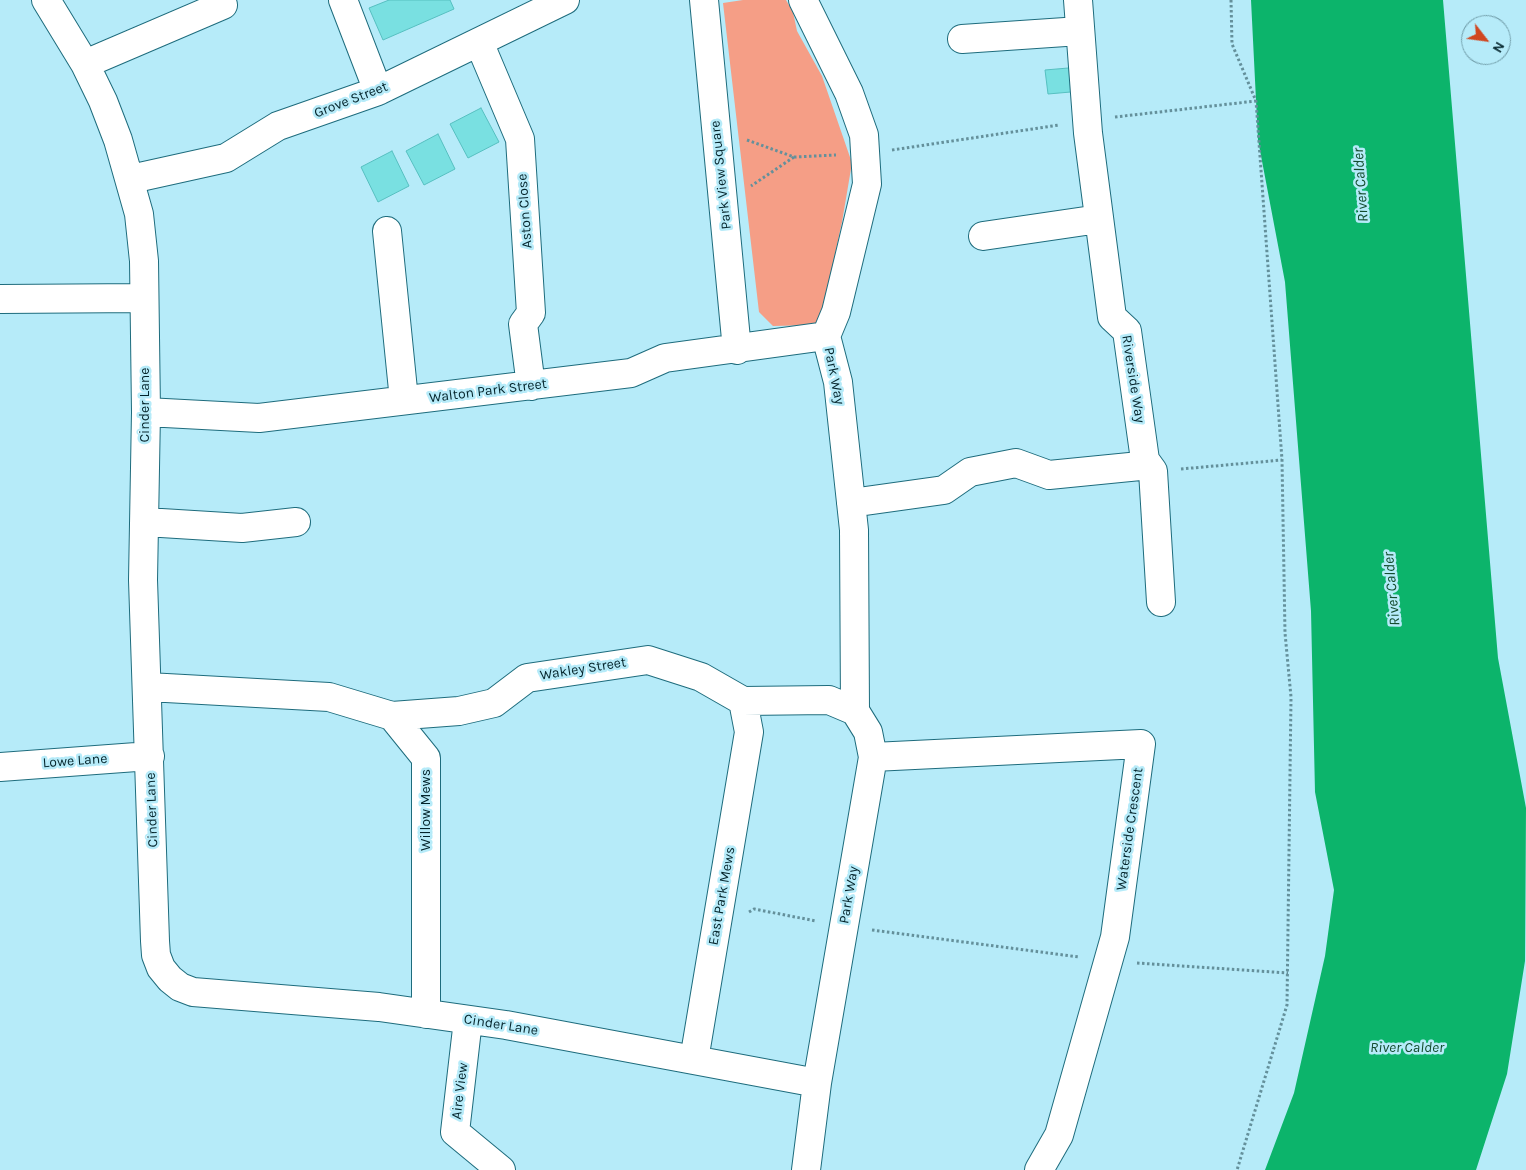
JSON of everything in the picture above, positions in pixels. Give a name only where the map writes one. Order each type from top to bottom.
[{"type":"street","name":"Cinder Lane","points":[[46,0],[85,64],[115,132],[131,179],[139,214],[144,298],[146,412],[143,580],[156,955],[161,968],[180,987],[193,992],[379,1007],[468,1020],[817,1083]]},
{"type":"street","points":[[344,0],[378,92]]},
{"type":"street","name":"Grove Street","points":[[131,179],[226,158],[278,126],[378,92],[565,0]]},
{"type":"street","name":"Park View Square","points":[[704,0],[737,350]]},
{"type":"street","name":"Park Way","points":[[802,0],[850,93],[864,135],[867,184],[836,312],[826,336],[838,382],[854,530],[855,710],[868,732],[873,757],[817,1083],[808,1169]]},
{"type":"street","name":"Riverside Way","points":[[1078,0],[1088,133],[1112,317],[1127,331],[1149,466],[1161,602]]},
{"type":"street","points":[[85,64],[223,5]]},
{"type":"street","points":[[962,39],[1080,31]]},
{"type":"street","name":"Aston Close","points":[[479,42],[520,139],[531,313],[523,324],[531,386]]},
{"type":"street","points":[[983,236],[1099,219]]},
{"type":"street","points":[[387,231],[404,400]]},
{"type":"street","points":[[0,299],[144,298]]},
{"type":"street","name":"Walton Park Street","points":[[146,412],[259,418],[631,373],[666,358],[737,350],[826,336]]},
{"type":"street","points":[[851,503],[944,490],[970,472],[1016,463],[1048,475],[1149,466]]},
{"type":"street","points":[[144,522],[242,528],[296,522]]},
{"type":"street","name":"Wakley Street","points":[[392,716],[459,711],[494,703],[527,678],[648,660],[701,677],[743,701]]},
{"type":"street","points":[[148,687],[329,697],[392,716]]},
{"type":"street","points":[[743,701],[828,700],[855,710]]},
{"type":"street","name":"East Park Mews","points":[[694,1060],[750,732],[743,701]]},
{"type":"street","name":"Willow Mews","points":[[392,716],[426,758],[426,1014]]},
{"type":"street","name":"Waterside Crescent","points":[[873,757],[1141,744],[1115,937],[1059,1134],[1039,1170]]},
{"type":"street","name":"Lowe Lane","points":[[0,767],[150,756]]},
{"type":"street","name":"Aire View","points":[[468,1020],[455,1132],[501,1170]]},
{"type":"path","points":[[1231,0],[1232,44],[1256,101],[1282,460],[1285,633],[1291,697],[1287,1005],[1237,1170]]},
{"type":"path","points":[[716,129],[794,157],[865,154]]},
{"type":"path","points":[[723,195],[743,191],[794,157]]},
{"type":"path","points":[[1149,466],[1282,460]]},
{"type":"path","points":[[716,931],[754,910],[844,926],[1108,961],[1288,973]]},
{"type":"shaded area","points":[[743,0],[786,0],[793,12],[797,31],[822,76],[852,163],[842,222],[825,300],[817,325],[773,326],[759,312],[723,3]]},
{"type":"water","name":"River Calder","points":[[1251,0],[1443,0],[1498,658],[1526,808],[1525,961],[1507,1074],[1476,1170],[1265,1170],[1294,1093],[1325,956],[1334,890],[1315,792],[1311,611],[1285,282],[1258,140]]},
{"type":"building","points":[[389,0],[450,0],[454,9],[383,40],[369,8]]},
{"type":"building","points":[[1080,67],[1082,91],[1048,94],[1045,70]]},
{"type":"building","points":[[481,108],[499,142],[468,158],[450,124]]},
{"type":"building","points":[[438,134],[455,169],[424,185],[406,151]]},
{"type":"building","points":[[392,151],[409,186],[378,202],[361,167]]}]
